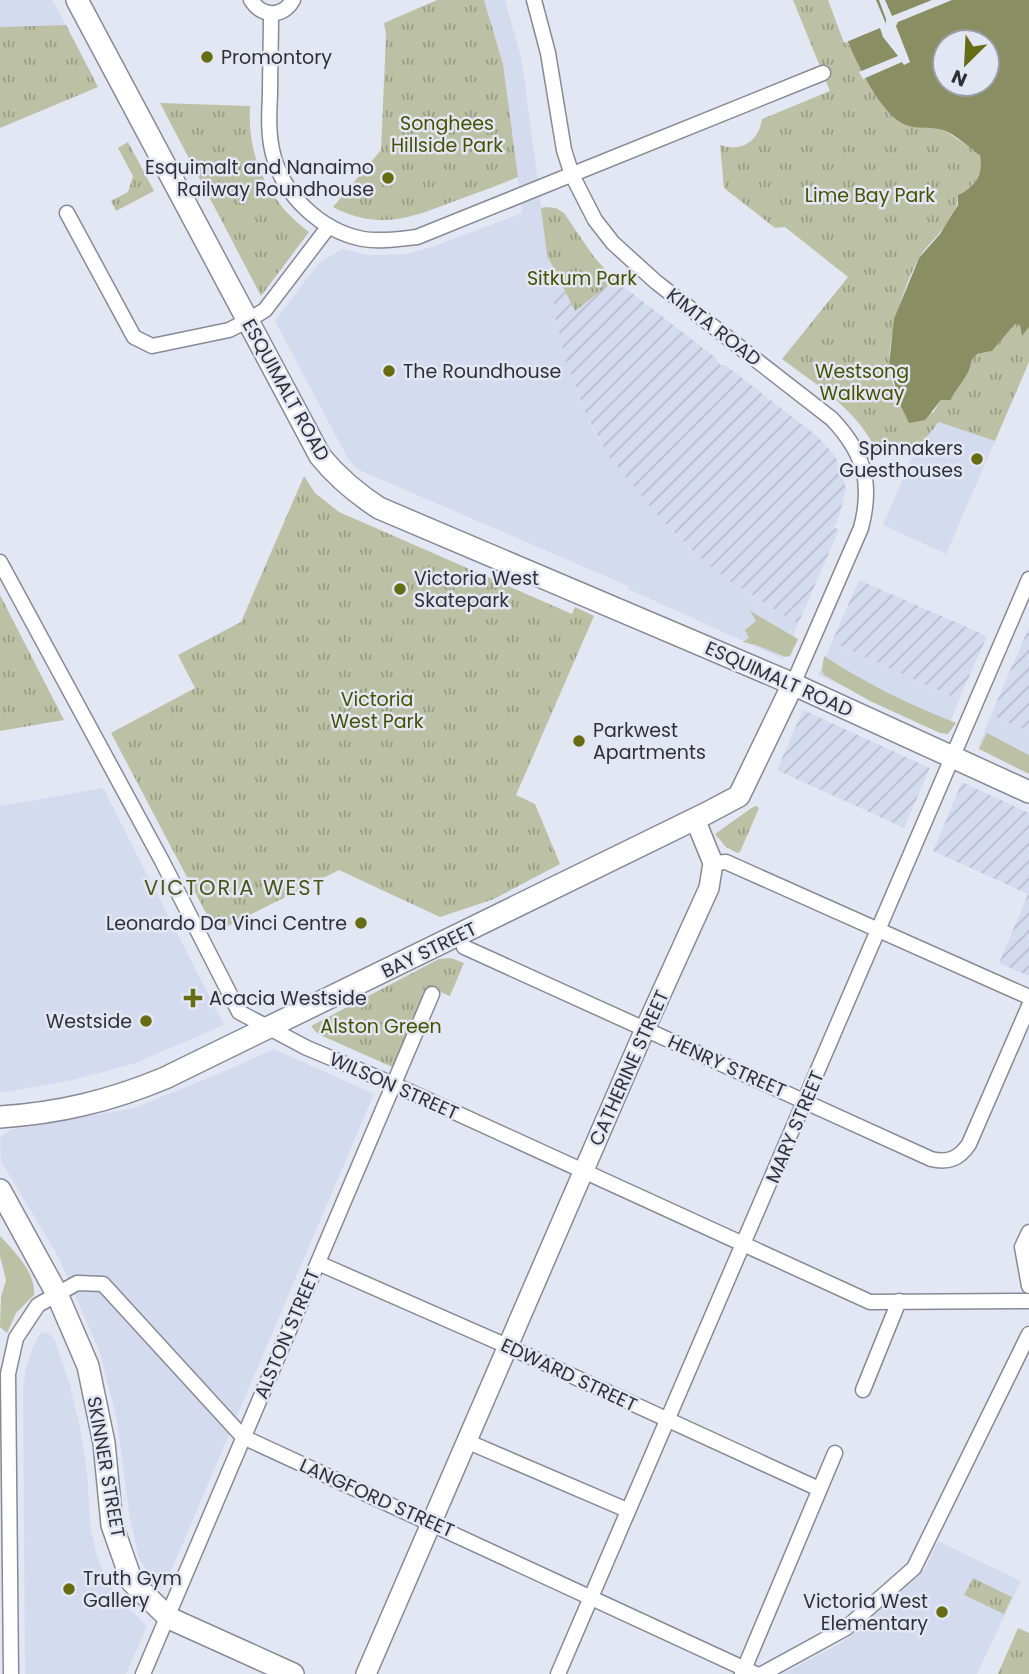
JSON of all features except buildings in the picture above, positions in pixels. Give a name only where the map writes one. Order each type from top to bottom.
[{"type":"main road","name":"ESQUIMALT ROAD","points":[[77,0],[320,456],[357,494],[379,508],[793,684],[1029,792]]},
{"type":"main road","points":[[695,819],[739,796],[793,684]]},
{"type":"main road","name":"BAY STREET","points":[[0,1117],[95,1104],[130,1092],[268,1029],[695,819]]},
{"type":"main road","points":[[0,1131],[8,1122],[30,1115]]},
{"type":"main road","name":"SKINNER STREET","points":[[0,1190],[57,1294],[88,1366],[104,1443],[112,1525],[132,1582],[169,1618],[293,1674]]},
{"type":"street","points":[[251,0],[256,8],[271,14],[286,9],[293,0]]},
{"type":"street","name":"KIMTA ROAD","points":[[534,0],[548,53],[564,150],[572,175],[595,220],[631,262],[832,419],[851,441],[861,460],[867,482],[867,504],[861,527],[793,684]]},
{"type":"street","points":[[271,14],[269,129],[273,155],[297,200],[329,226],[362,239],[387,241],[416,237],[823,72]]},
{"type":"street","points":[[67,213],[134,337],[152,346],[229,330],[265,310],[329,226]]},
{"type":"street","name":"WILSON STREET","points":[[0,562],[162,861],[239,1012],[268,1029],[870,1301],[1029,1301]]},
{"type":"street","name":"MARY STREET","points":[[558,1674],[1029,579]]},
{"type":"street","points":[[695,819],[713,863],[726,862],[1029,997]]},
{"type":"street","name":"CATHERINE STREET","points":[[366,1674],[645,1029],[709,888],[713,863]]},
{"type":"street","name":"HENRY STREET","points":[[464,947],[931,1159],[942,1161],[953,1160],[963,1153],[969,1144],[1029,1006]]},
{"type":"street","name":"ALSTON STREET","points":[[143,1674],[432,994]]},
{"type":"street","points":[[1029,1232],[1022,1247],[1029,1286]]},
{"type":"street","name":"EDWARD STREET","points":[[318,1263],[819,1489]]},
{"type":"street","name":"LANGFORD STREET","points":[[57,1294],[77,1283],[103,1284],[243,1437],[747,1672]]},
{"type":"street","points":[[11,1674],[4,1414],[8,1374],[16,1338],[38,1304],[57,1294]]},
{"type":"street","points":[[863,1390],[899,1301]]},
{"type":"street","points":[[762,1674],[846,1628],[914,1568],[1029,1334]]},
{"type":"street","points":[[466,1441],[627,1510]]},
{"type":"street","points":[[747,1672],[835,1453]]},
{"type":"shaded area","points":[[0,0],[52,0],[66,25],[0,27]]},
{"type":"shaded area","points":[[484,0],[505,0],[522,61],[556,320],[573,381],[592,428],[607,454],[672,531],[700,558],[747,593],[798,624],[783,659],[628,589],[628,586],[357,469],[347,457],[275,321],[319,263],[342,249],[368,255],[407,254],[522,213],[503,64]]},
{"type":"shaded area","points":[[831,0],[1029,0],[1029,327],[1022,336],[1020,325],[1015,324],[992,351],[977,354],[951,400],[941,400],[925,420],[909,423],[900,404],[889,363],[894,319],[919,258],[940,234],[958,205],[958,195],[977,180],[980,155],[944,130],[906,125],[894,117],[871,88]]},
{"type":"shaded area","points":[[547,255],[575,311],[615,280],[716,358],[720,365],[725,365],[817,436],[835,456],[846,490],[837,523],[833,527],[839,530],[798,624],[731,582],[700,558],[659,517],[607,454],[586,414],[566,361],[556,320]]},
{"type":"shaded area","points":[[939,422],[995,441],[946,554],[883,525],[915,451]]},
{"type":"shaded area","points":[[859,580],[987,636],[959,700],[832,642]]},
{"type":"shaded area","points":[[1029,627],[1029,732],[991,715]]},
{"type":"shaded area","points":[[832,642],[959,700],[946,732],[818,675]]},
{"type":"shaded area","points":[[803,710],[930,768],[904,828],[777,770]]},
{"type":"shaded area","points":[[991,715],[1029,732],[1029,770],[978,747]]},
{"type":"shaded area","points":[[962,782],[1029,813],[1029,976],[999,963],[1028,894],[933,851]]},
{"type":"shaded area","points":[[103,788],[224,1025],[133,1064],[72,1080],[0,1092],[0,806]]},
{"type":"shaded area","points":[[274,1049],[374,1094],[165,1585],[160,1588],[139,1559],[129,1513],[117,1420],[100,1353],[59,1258],[1,1161],[0,1138],[10,1130],[134,1108]]},
{"type":"shaded area","points":[[46,1332],[54,1338],[80,1427],[87,1473],[91,1531],[97,1556],[106,1579],[120,1600],[147,1626],[126,1674],[25,1674],[23,1390],[33,1347],[40,1334]]},
{"type":"shaded area","name":"Victoria West Elementary","points":[[938,1541],[1021,1581],[977,1674],[782,1674],[843,1642],[925,1569]]},
{"type":"green space","name":"Songhees Hillside Park","points":[[437,0],[484,0],[503,64],[518,177],[421,213],[393,220],[364,218],[333,207],[381,150],[386,35],[384,23]]},
{"type":"green space","name":"Lime Bay Park","points":[[793,0],[831,0],[848,44],[879,99],[908,126],[942,129],[980,154],[977,179],[958,195],[954,213],[914,268],[895,324],[889,362],[891,378],[900,404],[933,413],[941,400],[951,400],[977,354],[992,351],[1015,324],[1020,324],[1022,335],[1029,327],[1029,362],[995,441],[939,422],[915,451],[877,452],[869,437],[848,411],[782,359],[848,277],[785,227],[775,228],[724,188],[720,145],[742,146],[753,139],[762,119],[830,91]]},
{"type":"green space","points":[[66,25],[98,87],[0,128],[0,27]]},
{"type":"green space","points":[[160,103],[250,106],[252,143],[263,177],[282,207],[309,232],[261,296]]},
{"type":"green space","points":[[128,142],[154,191],[116,211],[111,201],[128,192],[133,176],[118,148]]},
{"type":"green space","name":"Sitkum Park","points":[[541,208],[556,208],[564,213],[594,257],[615,280],[575,311],[547,255]]},
{"type":"green space","name":"Victoria West Park","points":[[304,476],[315,493],[339,512],[572,614],[575,607],[594,616],[516,795],[535,804],[560,864],[494,899],[440,917],[339,870],[216,932],[111,733],[195,688],[178,655],[241,622]]},
{"type":"green space","points":[[0,595],[64,720],[0,731]]},
{"type":"green space","points":[[750,611],[798,639],[790,656],[786,657],[743,642],[749,638],[745,630],[756,621]]},
{"type":"green space","points":[[824,656],[888,693],[956,723],[948,734],[940,733],[870,701],[824,675]]},
{"type":"green space","points":[[987,733],[1029,755],[1029,774],[979,749]]},
{"type":"green space","points":[[757,806],[759,808],[740,852],[726,847],[715,834]]},
{"type":"green space","name":"Alston Green","points":[[451,958],[464,963],[450,996],[433,989],[399,1070],[318,1034],[311,1026],[439,959]]},
{"type":"green space","points":[[0,1236],[23,1262],[34,1286],[34,1295],[16,1313],[7,1333],[0,1327],[1,1297],[6,1280],[0,1256]]},
{"type":"green space","points":[[973,1578],[1012,1597],[1004,1614],[964,1595]]},
{"type":"green space","points":[[1018,1628],[1029,1633],[1029,1674],[998,1674]]},
{"type":"pier","points":[[828,0],[876,0],[886,24],[879,0],[885,0],[892,16],[932,0],[952,0],[898,22],[896,26],[910,62],[904,65],[902,62],[863,79],[859,72],[898,56],[883,37],[880,28],[844,43]]},
{"type":"place","name":"Promontory","points":[[207,57]]},
{"type":"place","name":"Esquimalt and Nanaimo Railway Roundhouse","points":[[388,178]]},
{"type":"place","name":"The Roundhouse","points":[[389,371]]},
{"type":"place","name":"Spinnakers Guesthouses","points":[[977,459]]},
{"type":"place","name":"Victoria West Skatepark","points":[[400,589]]},
{"type":"place","name":"Parkwest Apartments","points":[[579,741]]},
{"type":"place","name":"Leonardo Da Vinci Centre","points":[[361,923]]},
{"type":"place","name":"Acacia Westside","points":[[193,998]]},
{"type":"place","name":"Westside","points":[[146,1021]]},
{"type":"place","name":"Truth Gym Gallery","points":[[69,1589]]},
{"type":"place","name":"Victoria West Elementary","points":[[942,1612]]},
{"type":"district","name":"VICTORIA WEST","points":[[235,887]]},
{"type":"park label","name":"Westsong Walkway","points":[[862,382]]}]
